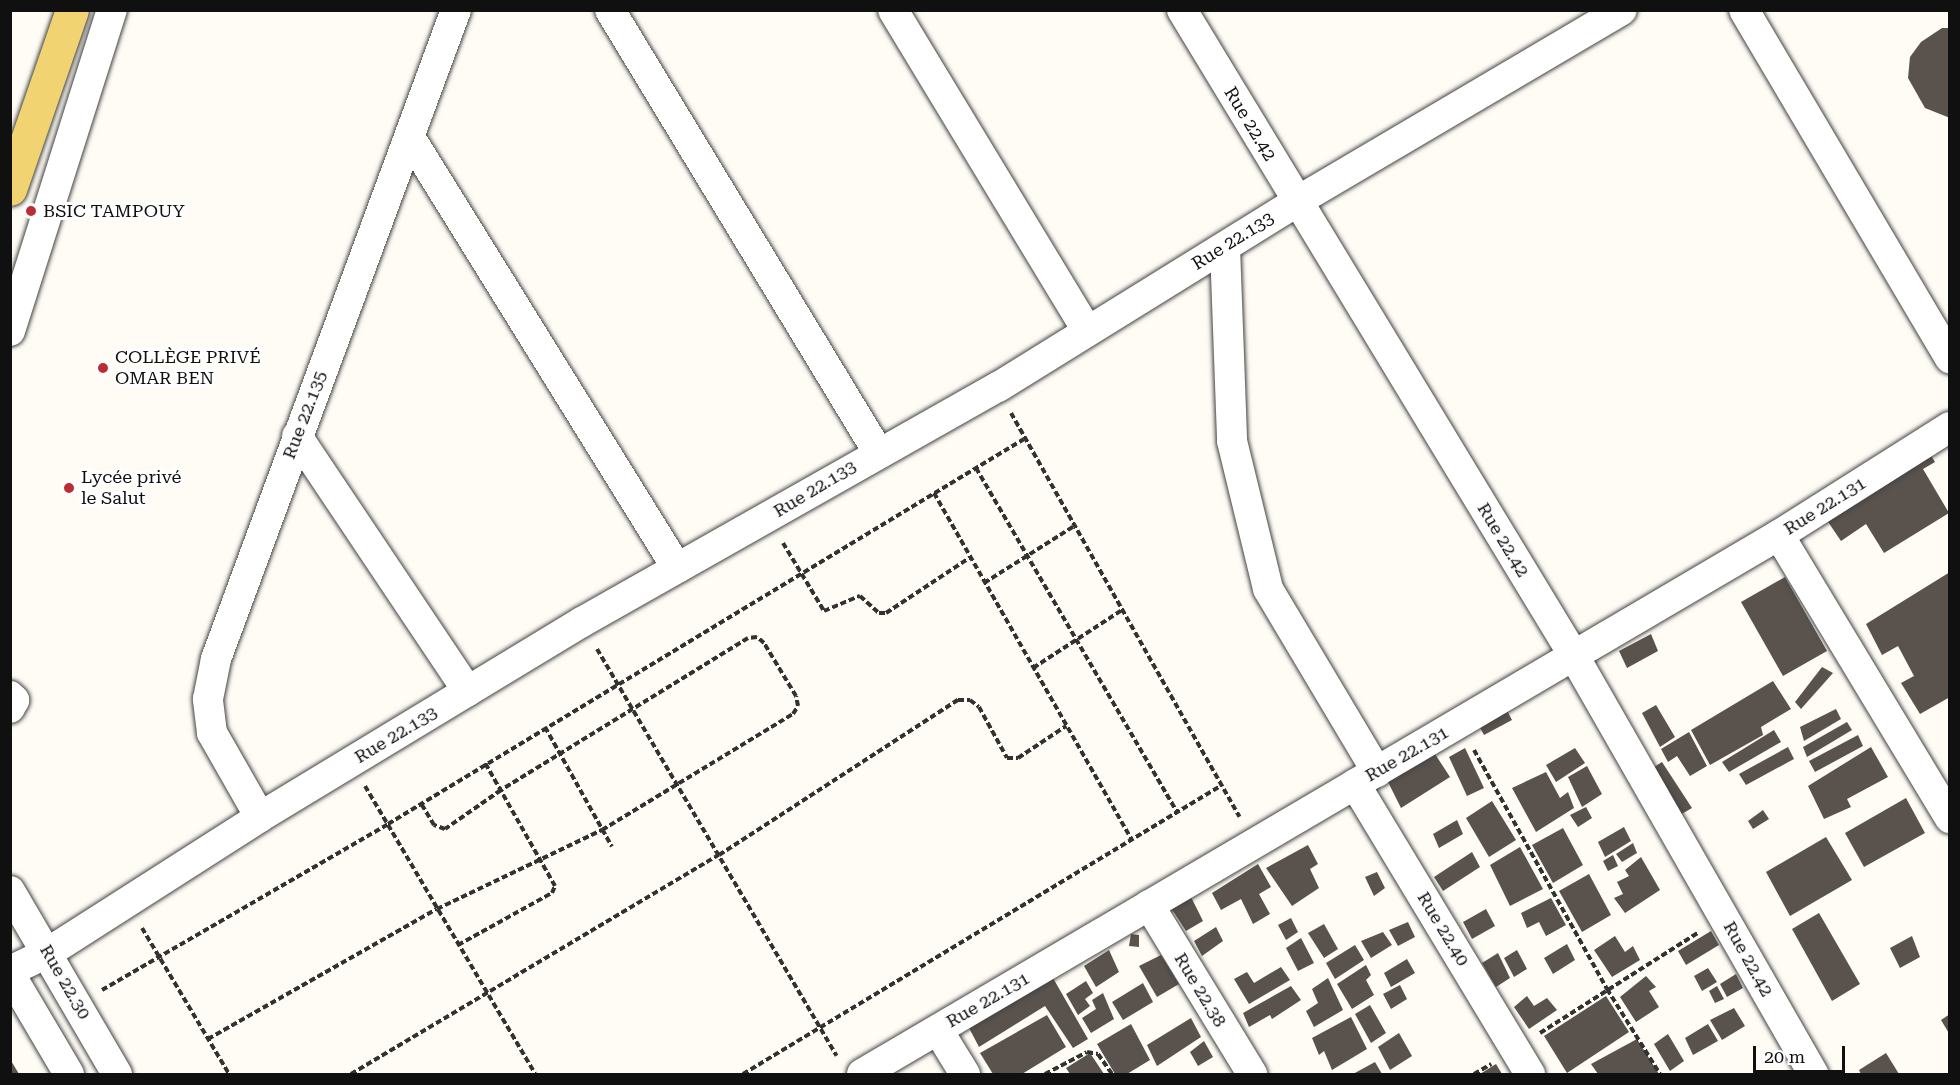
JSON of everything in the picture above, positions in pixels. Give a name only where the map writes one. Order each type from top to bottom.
[{"type":"main road","points":[[10,189],[72,10]]},
{"type":"street","points":[[10,331],[112,10]]},
{"type":"street","name":"Rue 22.135","points":[[260,817],[212,733],[208,699],[216,659],[297,436],[411,139],[456,10]]},
{"type":"street","points":[[610,10],[878,452]]},
{"type":"street","points":[[893,10],[1088,330]]},
{"type":"street","name":"Rue 22.42","points":[[1182,10],[1296,202],[1574,656],[1813,1074]]},
{"type":"street","name":"Rue 22.133","points":[[10,973],[129,904],[260,817],[582,622],[769,517],[878,452],[998,387],[1296,202],[1622,10]]},
{"type":"street","points":[[1744,10],[1950,359]]},
{"type":"street","points":[[411,139],[677,568]]},
{"type":"street","name":"Rue 22.40","points":[[1225,247],[1232,441],[1268,589],[1366,778],[1523,1062]]},
{"type":"street","name":"Rue 22.131","points":[[852,1070],[938,1030],[1779,535],[1950,427]]},
{"type":"street","points":[[297,436],[468,692]]},
{"type":"street","points":[[1779,535],[1950,818]]},
{"type":"street","points":[[10,696],[10,708]]},
{"type":"street","name":"Rue 22.30","points":[[10,891],[49,952],[78,1004],[103,1070]]},
{"type":"street","name":"Rue 22.38","points":[[1149,906],[1252,1074]]},
{"type":"street","points":[[10,973],[69,1074]]},
{"type":"street","points":[[938,1030],[965,1074]]},
{"type":"path","points":[[998,387],[1024,439],[1255,843]]},
{"type":"path","points":[[78,1004],[388,824],[485,763],[1024,439]]},
{"type":"path","points":[[976,468],[1177,812]]},
{"type":"path","points":[[934,493],[969,558],[1132,840]]},
{"type":"path","points":[[769,517],[799,574],[824,611],[860,596],[879,613],[886,613],[969,558]]},
{"type":"path","points":[[984,583],[1074,526]]},
{"type":"path","points":[[1033,668],[1122,610]]},
{"type":"path","points":[[582,622],[821,1028],[852,1070]]},
{"type":"path","points":[[208,1039],[437,909],[602,830],[793,714],[798,706],[796,696],[764,643],[757,638],[748,638],[634,711],[501,790],[439,830],[421,803]]},
{"type":"path","points":[[351,1074],[486,991],[719,855],[958,700],[970,700],[979,707],[1007,758],[1018,758],[1066,726]]},
{"type":"path","points":[[1459,723],[1606,989],[1660,1074]]},
{"type":"path","points":[[545,727],[612,847]]},
{"type":"path","points":[[351,762],[535,1074]]},
{"type":"path","points":[[458,945],[552,893],[553,879],[485,763]]},
{"type":"path","points":[[743,1074],[1222,785]]},
{"type":"path","points":[[129,904],[229,1074]]},
{"type":"path","points":[[1474,1074],[1523,1062],[1606,989],[1724,917]]},
{"type":"path","points":[[1045,1074],[1087,1052],[1098,1054],[1112,1074]]},
{"type":"building","points":[[1942,28],[1950,28],[1950,118],[1925,108],[1908,78],[1910,57],[1921,42]]},
{"type":"building","points":[[1929,452],[1935,462],[1923,469],[1949,513],[1884,553],[1866,524],[1841,541],[1824,516]]},
{"type":"building","points":[[1950,572],[1950,697],[1920,714],[1901,683],[1914,676],[1898,646],[1882,655],[1866,624]]},
{"type":"building","points":[[1785,577],[1827,651],[1783,676],[1741,602]]},
{"type":"building","points":[[1651,634],[1658,651],[1627,668],[1619,651]]},
{"type":"building","points":[[1822,667],[1833,673],[1801,709],[1795,702]]},
{"type":"building","points":[[1773,681],[1791,709],[1761,727],[1763,735],[1710,765],[1691,730]]},
{"type":"building","points":[[1503,703],[1512,720],[1484,735],[1476,720]]},
{"type":"building","points":[[1656,705],[1675,737],[1660,747],[1642,713]]},
{"type":"building","points":[[1836,709],[1841,719],[1804,741],[1800,727]]},
{"type":"building","points":[[1847,722],[1852,730],[1807,757],[1803,747]]},
{"type":"building","points":[[1774,730],[1781,742],[1729,772],[1722,762]]},
{"type":"building","points":[[1689,732],[1707,766],[1690,776],[1677,756],[1668,762],[1661,749]]},
{"type":"building","points":[[1858,735],[1863,746],[1815,772],[1809,761]]},
{"type":"building","points":[[1788,747],[1794,759],[1746,785],[1739,774]]},
{"type":"building","points":[[1871,747],[1888,777],[1847,799],[1851,807],[1824,819],[1808,786]]},
{"type":"building","points":[[1465,748],[1484,788],[1467,796],[1449,757]]},
{"type":"building","points":[[1575,748],[1585,763],[1556,782],[1546,765]]},
{"type":"building","points":[[1435,754],[1450,777],[1401,808],[1388,782]]},
{"type":"building","points":[[1662,762],[1692,808],[1680,815],[1651,769]]},
{"type":"building","points":[[1587,766],[1602,794],[1582,807],[1568,777]]},
{"type":"building","points":[[1546,772],[1560,798],[1568,792],[1574,808],[1536,832],[1512,788]]},
{"type":"building","points":[[1906,798],[1925,833],[1864,867],[1845,833]]},
{"type":"building","points":[[1492,801],[1516,840],[1489,857],[1466,818]]},
{"type":"building","points":[[1586,807],[1592,818],[1578,827],[1570,815]]},
{"type":"building","points":[[1763,810],[1769,819],[1753,829],[1748,821]]},
{"type":"building","points":[[1457,820],[1463,834],[1439,848],[1433,834]]},
{"type":"building","points":[[1624,827],[1631,841],[1605,857],[1598,842]]},
{"type":"building","points":[[1563,828],[1583,865],[1553,883],[1532,845]]},
{"type":"building","points":[[1826,837],[1852,880],[1790,916],[1766,872]]},
{"type":"building","points":[[1633,843],[1637,853],[1622,862],[1616,854]]},
{"type":"building","points":[[1308,845],[1318,864],[1310,869],[1319,888],[1292,906],[1266,868]]},
{"type":"building","points":[[1520,847],[1543,889],[1510,906],[1490,865]]},
{"type":"building","points":[[1472,852],[1480,867],[1443,891],[1434,877]]},
{"type":"building","points":[[1613,855],[1618,866],[1608,871],[1603,861]]},
{"type":"building","points":[[1641,857],[1660,890],[1625,913],[1614,898],[1623,894],[1617,882],[1629,876],[1625,870]]},
{"type":"building","points":[[1258,864],[1271,887],[1259,894],[1270,914],[1253,924],[1241,899],[1221,910],[1212,893]]},
{"type":"building","points":[[1377,872],[1385,888],[1374,896],[1365,877]]},
{"type":"building","points":[[1589,874],[1611,915],[1582,932],[1559,891]]},
{"type":"building","points":[[1191,897],[1203,921],[1186,931],[1171,908]]},
{"type":"building","points":[[1551,898],[1566,925],[1546,936],[1539,922],[1527,928],[1521,913]]},
{"type":"building","points":[[1486,909],[1495,926],[1472,939],[1463,922]]},
{"type":"building","points":[[1819,913],[1860,984],[1832,1001],[1792,929]]},
{"type":"building","points":[[1291,918],[1298,932],[1286,940],[1278,925]]},
{"type":"building","points":[[1408,922],[1415,937],[1398,946],[1389,930]]},
{"type":"building","points":[[1324,924],[1338,949],[1324,958],[1308,933]]},
{"type":"building","points":[[1216,927],[1223,941],[1202,956],[1194,941]]},
{"type":"building","points":[[1711,931],[1719,945],[1686,965],[1678,951]]},
{"type":"building","points":[[1383,932],[1392,945],[1371,958],[1361,941]]},
{"type":"building","points":[[1131,934],[1139,935],[1139,947],[1129,946]]},
{"type":"building","points":[[1615,936],[1625,952],[1633,946],[1640,960],[1612,977],[1594,950]]},
{"type":"building","points":[[1912,936],[1920,957],[1900,968],[1890,948]]},
{"type":"building","points":[[1301,938],[1314,963],[1298,971],[1286,948]]},
{"type":"building","points":[[1567,944],[1575,960],[1553,974],[1544,958]]},
{"type":"building","points":[[1355,945],[1364,960],[1335,979],[1326,963]]},
{"type":"building","points":[[1109,950],[1119,972],[1096,987],[1084,966]]},
{"type":"building","points":[[1517,950],[1527,969],[1514,977],[1504,958]]},
{"type":"building","points":[[1498,953],[1510,978],[1496,987],[1482,963]]},
{"type":"building","points":[[1161,955],[1179,984],[1157,997],[1139,966]]},
{"type":"building","points":[[1407,959],[1415,973],[1391,987],[1384,973]]},
{"type":"building","points":[[1366,965],[1371,975],[1366,980],[1374,995],[1352,1009],[1337,984]]},
{"type":"building","points":[[1281,967],[1290,980],[1249,1004],[1234,979],[1247,972],[1254,983]]},
{"type":"building","points":[[1708,968],[1717,982],[1702,991],[1694,976]]},
{"type":"building","points":[[1736,974],[1743,988],[1727,997],[1720,984]]},
{"type":"building","points":[[1646,976],[1656,987],[1649,991],[1659,1007],[1636,1022],[1620,997]]},
{"type":"building","points":[[1053,978],[1088,1039],[1073,1048],[1045,1006],[979,1047],[968,1026]]},
{"type":"building","points":[[1328,978],[1343,1010],[1314,1027],[1306,1011],[1318,1003],[1312,989]]},
{"type":"building","points":[[1086,981],[1093,993],[1085,999],[1090,1006],[1078,1015],[1066,994]]},
{"type":"building","points":[[1143,983],[1153,1002],[1123,1020],[1112,1002]]},
{"type":"building","points":[[1400,985],[1407,999],[1391,1009],[1383,994]]},
{"type":"building","points":[[1291,986],[1301,1000],[1272,1019],[1270,1015],[1249,1027],[1243,1013]]},
{"type":"building","points":[[1717,986],[1724,999],[1715,1003],[1709,991]]},
{"type":"building","points":[[1103,993],[1114,1019],[1091,1033],[1082,1018],[1096,1009],[1092,1000]]},
{"type":"building","points":[[1527,996],[1534,1006],[1547,998],[1557,1010],[1529,1029],[1514,1007]]},
{"type":"building","points":[[1606,996],[1629,1032],[1567,1073],[1544,1036]]},
{"type":"building","points":[[1370,1005],[1386,1033],[1371,1043],[1355,1014]]},
{"type":"building","points":[[1734,1008],[1745,1026],[1722,1040],[1710,1020]]},
{"type":"building","points":[[1950,1014],[1950,1035],[1941,1020]]},
{"type":"building","points":[[1047,1015],[1066,1047],[1022,1074],[993,1074],[980,1053]]},
{"type":"building","points":[[1351,1017],[1367,1049],[1332,1070],[1324,1051],[1319,1055],[1312,1038]]},
{"type":"building","points":[[1191,1018],[1201,1037],[1157,1066],[1147,1045]]},
{"type":"building","points":[[1131,1024],[1150,1060],[1127,1074],[1115,1074],[1097,1044]]},
{"type":"building","points":[[1708,1024],[1718,1041],[1693,1055],[1685,1038]]},
{"type":"building","points":[[1399,1033],[1412,1056],[1390,1070],[1378,1047]]},
{"type":"building","points":[[1668,1034],[1684,1061],[1670,1071],[1654,1044]]},
{"type":"building","points":[[1637,1039],[1659,1074],[1598,1074],[1591,1064]]},
{"type":"building","points":[[1204,1041],[1213,1057],[1198,1066],[1190,1052]]},
{"type":"building","points":[[1090,1053],[1104,1074],[1070,1074],[1066,1068]]},
{"type":"building","points":[[1886,1053],[1899,1074],[1861,1074],[1859,1070]]},
{"type":"building","points":[[10,1059],[19,1074],[10,1074]]},
{"type":"building","points":[[1375,1062],[1382,1074],[1353,1074]]},
{"type":"building","points":[[1496,1064],[1502,1074],[1480,1074]]},
{"type":"place","name":"BSIC TAMPOUY","points":[[31,211]]},
{"type":"place","name":"COLLÈGE PRIVÉ OMAR BEN","points":[[103,368]]},
{"type":"place","name":"Lycée privé le Salut","points":[[69,488]]}]
